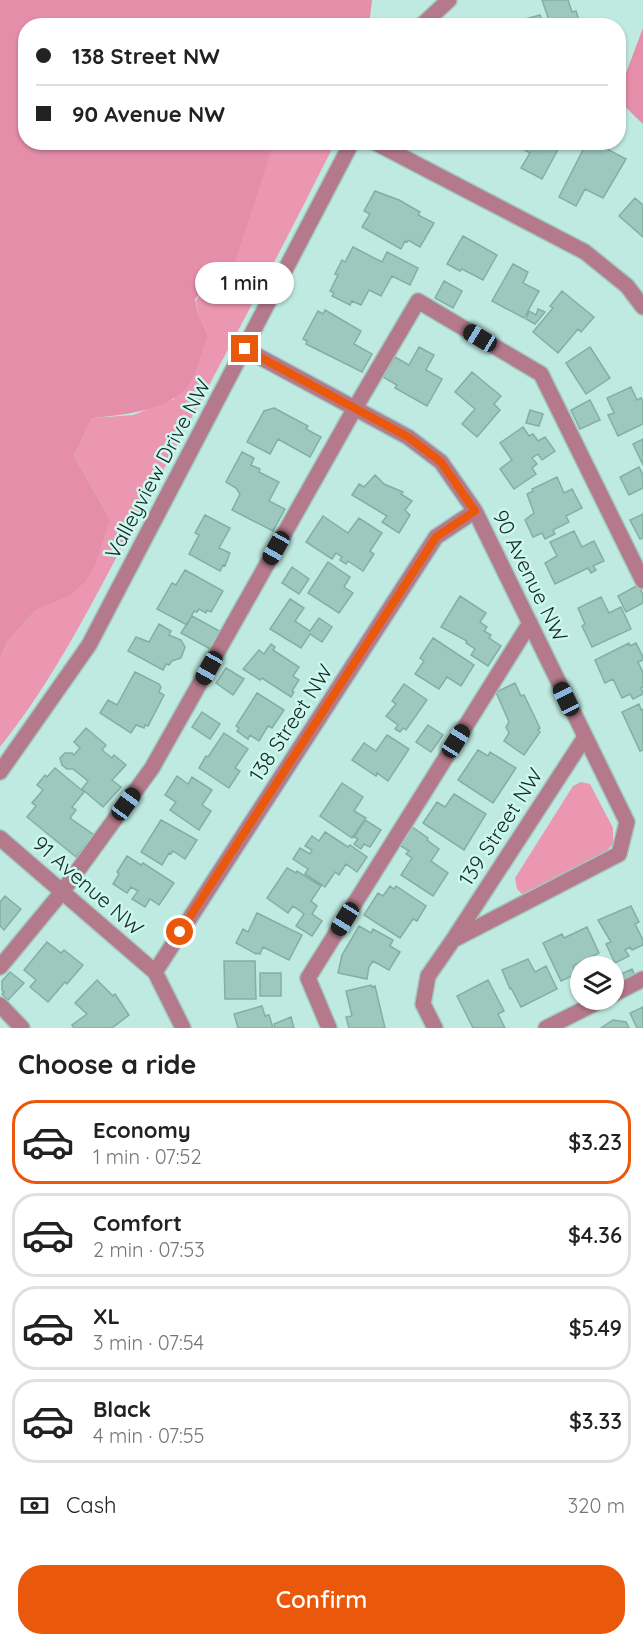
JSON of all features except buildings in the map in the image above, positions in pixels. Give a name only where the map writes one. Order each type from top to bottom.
[{"type":"street","points":[[430,18],[449,0]]},
{"type":"street","name":"Valleyview Drive NW","points":[[0,772],[89,645],[348,150]]},
{"type":"street","points":[[389,150],[585,252],[627,286],[643,307]]},
{"type":"street","points":[[0,967],[62,892],[152,768],[418,301],[541,374],[643,581]]},
{"type":"street","name":"90 Avenue NW","points":[[245,349],[408,437],[441,462],[475,511],[627,822],[619,854]]},
{"type":"street","name":"138 Street NW","points":[[155,972],[436,537],[475,511]]},
{"type":"street","points":[[329,1028],[308,978],[530,623]]},
{"type":"street","name":"139 Street NW","points":[[435,1028],[423,1004],[428,976],[585,737]]},
{"type":"street","name":"91 Avenue NW","points":[[0,838],[155,972],[183,1028]]},
{"type":"street","name":"139 Street NW","points":[[453,940],[619,854]]},
{"type":"street","points":[[624,989],[643,980]]},
{"type":"street","points":[[0,1005],[22,1028]]},
{"type":"street","points":[[546,1028],[582,1010]]},
{"type":"shaded area","points":[[0,0],[372,0],[370,18],[18,18],[18,150],[272,150],[235,262],[213,292],[203,291],[195,299],[198,314],[208,335],[190,383],[182,392],[159,406],[131,413],[92,418],[74,456],[110,519],[96,562],[86,581],[68,597],[36,610],[8,641],[0,659]]},
{"type":"shaded area","points":[[643,28],[643,124],[626,108],[626,73]]},
{"type":"shaded area","points":[[272,150],[331,150],[92,603],[40,692],[0,747],[0,659],[8,641],[36,610],[68,597],[110,519],[74,456],[92,418],[133,415],[174,399],[208,335],[198,314],[196,301],[257,193]]},
{"type":"shaded area","points":[[581,782],[590,784],[613,828],[613,844],[603,855],[524,896],[517,889],[515,878],[573,786]]},
{"type":"route","points":[[180,932],[436,537],[475,511],[441,462],[408,437],[245,349]]}]
